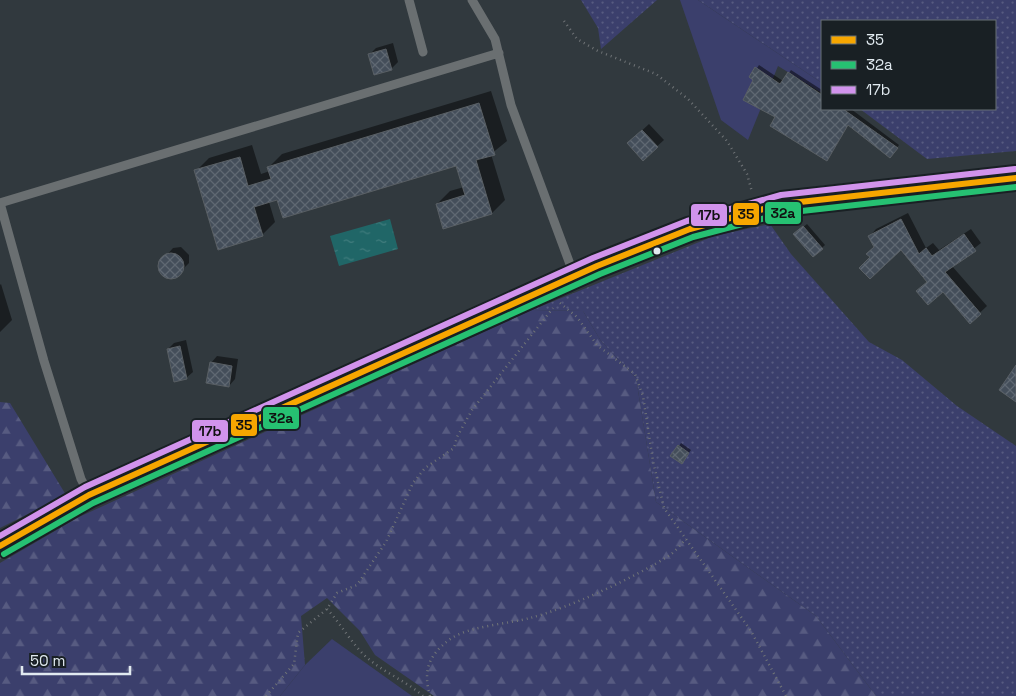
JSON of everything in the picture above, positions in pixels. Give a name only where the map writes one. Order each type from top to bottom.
[{"type":"street","points":[[0,546],[89,496],[574,276],[690,230],[757,210],[817,199],[1016,178]]},
{"type":"lane","points":[[409,0],[423,52]]},
{"type":"lane","points":[[472,0],[495,40],[512,105],[574,276]]},
{"type":"lane","points":[[89,496],[81,478],[44,361],[0,203],[499,53]]},
{"type":"path","points":[[564,21],[577,39],[598,51],[656,74],[688,99],[727,142],[747,174],[757,210]]},
{"type":"path","points":[[266,696],[294,664],[298,633],[327,609],[337,593],[357,585],[386,542],[413,483],[425,468],[454,448],[457,437],[472,410],[559,301],[577,317],[597,344],[635,374],[643,396],[653,461],[664,508],[751,631],[786,696]]},
{"type":"path","points":[[430,696],[426,681],[428,662],[450,639],[480,628],[531,618],[573,602],[671,554],[687,539]]},
{"type":"path","points":[[327,609],[364,655],[387,672],[414,687],[423,696]]},
{"type":"green space","points":[[581,0],[657,0],[601,49],[598,28]]},
{"type":"green space","points":[[680,0],[698,0],[821,82],[821,92],[778,66],[748,140],[721,120]]},
{"type":"green space","points":[[698,0],[1016,0],[1016,151],[927,159],[861,110],[996,110],[996,20],[821,20],[821,82]]},
{"type":"green space","points":[[770,224],[791,254],[869,342],[902,360],[957,406],[1016,446],[1016,696],[876,696],[816,616],[656,502],[636,378],[601,341],[583,311],[532,310],[714,236]]},
{"type":"green space","points":[[532,310],[583,311],[601,341],[636,378],[656,502],[816,616],[876,696],[434,696],[375,655],[360,631],[327,598],[301,616],[305,665],[280,696],[0,696],[0,563],[79,517]]},
{"type":"green space","points":[[0,402],[10,403],[66,495],[0,528]]},
{"type":"green space","points":[[332,639],[412,696],[280,696],[305,665]]},
{"type":"water","points":[[390,219],[398,249],[339,266],[330,236]]},
{"type":"building","points":[[386,49],[392,70],[374,75],[368,54]]},
{"type":"building","points":[[755,67],[780,84],[788,72],[821,94],[821,110],[844,110],[898,148],[890,158],[848,125],[827,161],[770,126],[775,117],[743,100],[753,80],[749,77]]},
{"type":"building","points":[[479,103],[495,155],[476,160],[492,214],[443,229],[436,204],[465,195],[456,166],[283,218],[277,200],[254,207],[263,236],[218,250],[194,170],[240,157],[248,186],[271,179],[267,167]]},
{"type":"building","points":[[642,130],[658,147],[643,161],[627,143]]},
{"type":"building","points":[[901,219],[919,254],[926,248],[932,256],[964,234],[976,251],[945,272],[981,314],[970,324],[943,292],[928,305],[916,291],[927,282],[901,250],[870,279],[859,268],[870,257],[866,254],[874,247],[868,236]]},
{"type":"building","points":[[803,226],[823,249],[813,257],[793,234]]},
{"type":"building","points":[[171,253],[180,257],[184,266],[180,275],[171,279],[162,275],[158,266],[162,257]]},
{"type":"building","points":[[180,346],[187,379],[174,382],[167,349]]},
{"type":"building","points":[[210,362],[232,366],[229,387],[206,383]]},
{"type":"building","points":[[1016,365],[1016,402],[999,390]]},
{"type":"building","points":[[678,445],[689,453],[682,464],[670,456]]},
{"type":"transit line","name":"17b","points":[[0,536],[85,487],[593,258],[687,221],[781,195],[1015,169]]},
{"type":"transit line","name":"35","points":[[0,546],[89,495],[597,266],[690,229],[782,204],[1016,178]]},
{"type":"transit line","name":"32a","points":[[4,554],[93,503],[600,274],[693,237],[784,213],[1016,187]]}]
